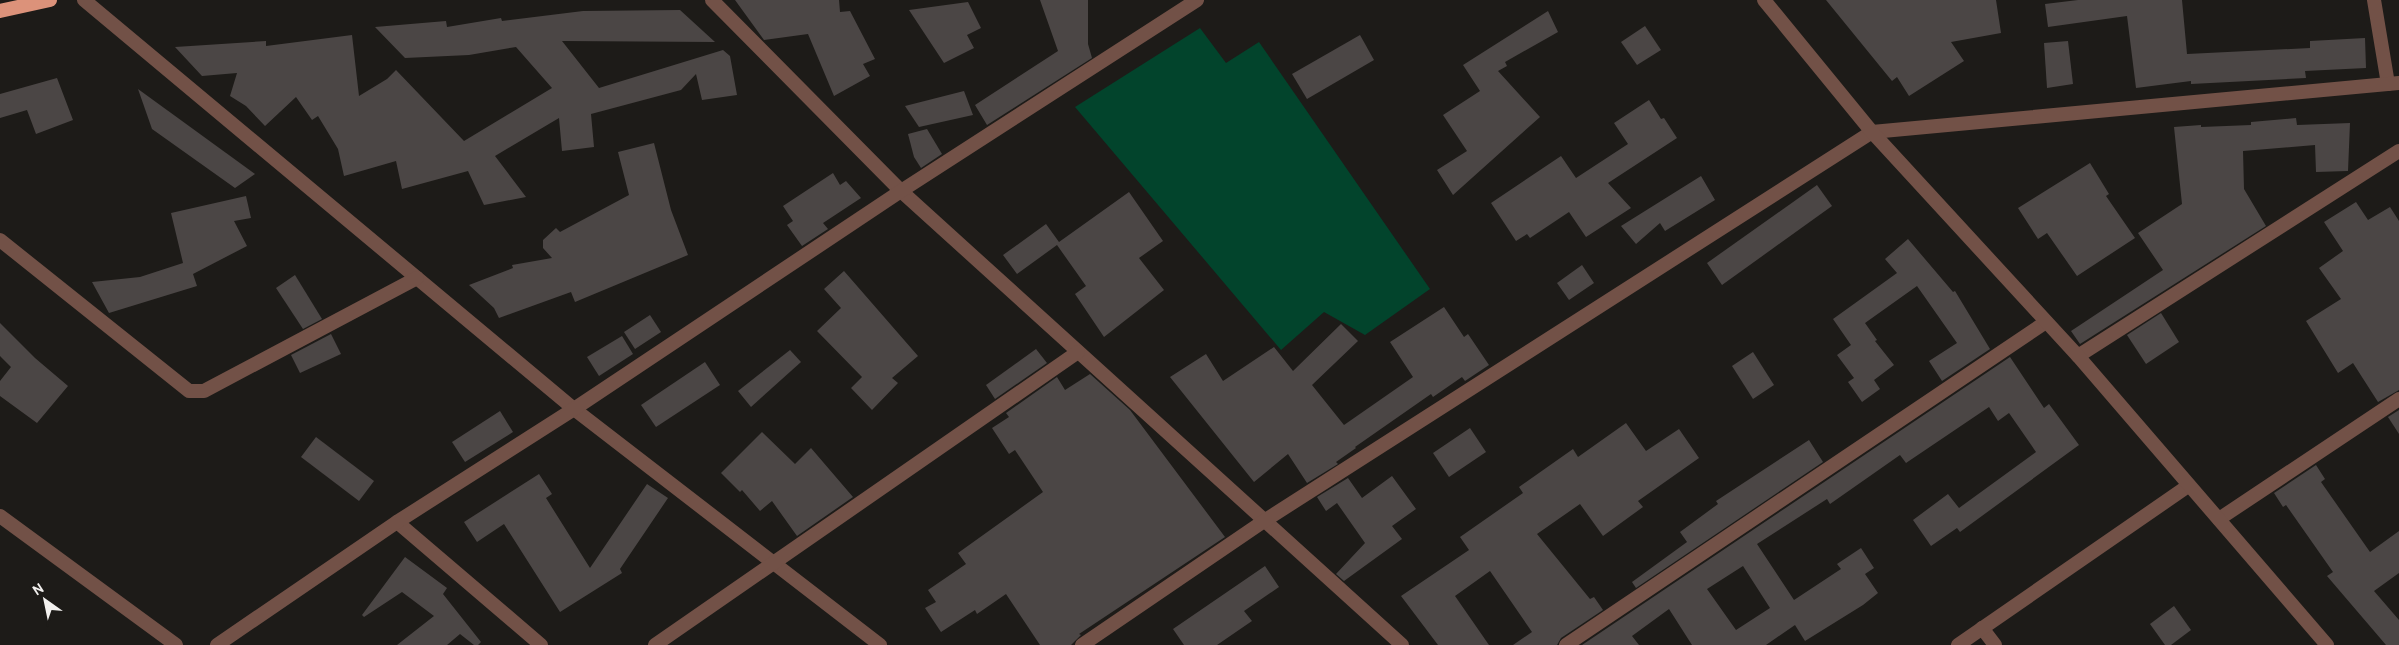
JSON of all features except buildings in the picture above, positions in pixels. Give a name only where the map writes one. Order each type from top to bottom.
[{"type":"highway","points":[[0,11],[50,0]]},
{"type":"street","points":[[84,0],[574,409],[880,645]]},
{"type":"street","points":[[712,0],[901,192],[1402,645]]},
{"type":"street","points":[[216,645],[397,522],[574,409],[901,192],[1197,0]]},
{"type":"street","points":[[1764,0],[1872,132],[2078,356],[2188,486],[2327,645]]},
{"type":"street","points":[[1082,645],[1264,521],[1872,132],[2394,84],[2374,0]]},
{"type":"street","points":[[2078,356],[2399,151]]},
{"type":"street","points":[[0,240],[189,391],[196,392],[204,392],[417,278]]},
{"type":"street","points":[[1566,645],[2046,322]]},
{"type":"street","points":[[655,645],[775,564],[1078,352]]},
{"type":"street","points":[[2219,520],[2399,399]]},
{"type":"street","points":[[1958,645],[2188,486]]},
{"type":"street","points":[[0,516],[176,645]]},
{"type":"street","points":[[397,522],[541,645]]},
{"type":"street","points":[[1982,628],[1995,645]]},
{"type":"green space","points":[[1200,28],[1226,63],[1259,42],[1430,289],[1365,335],[1324,312],[1281,350],[1075,107]]}]
